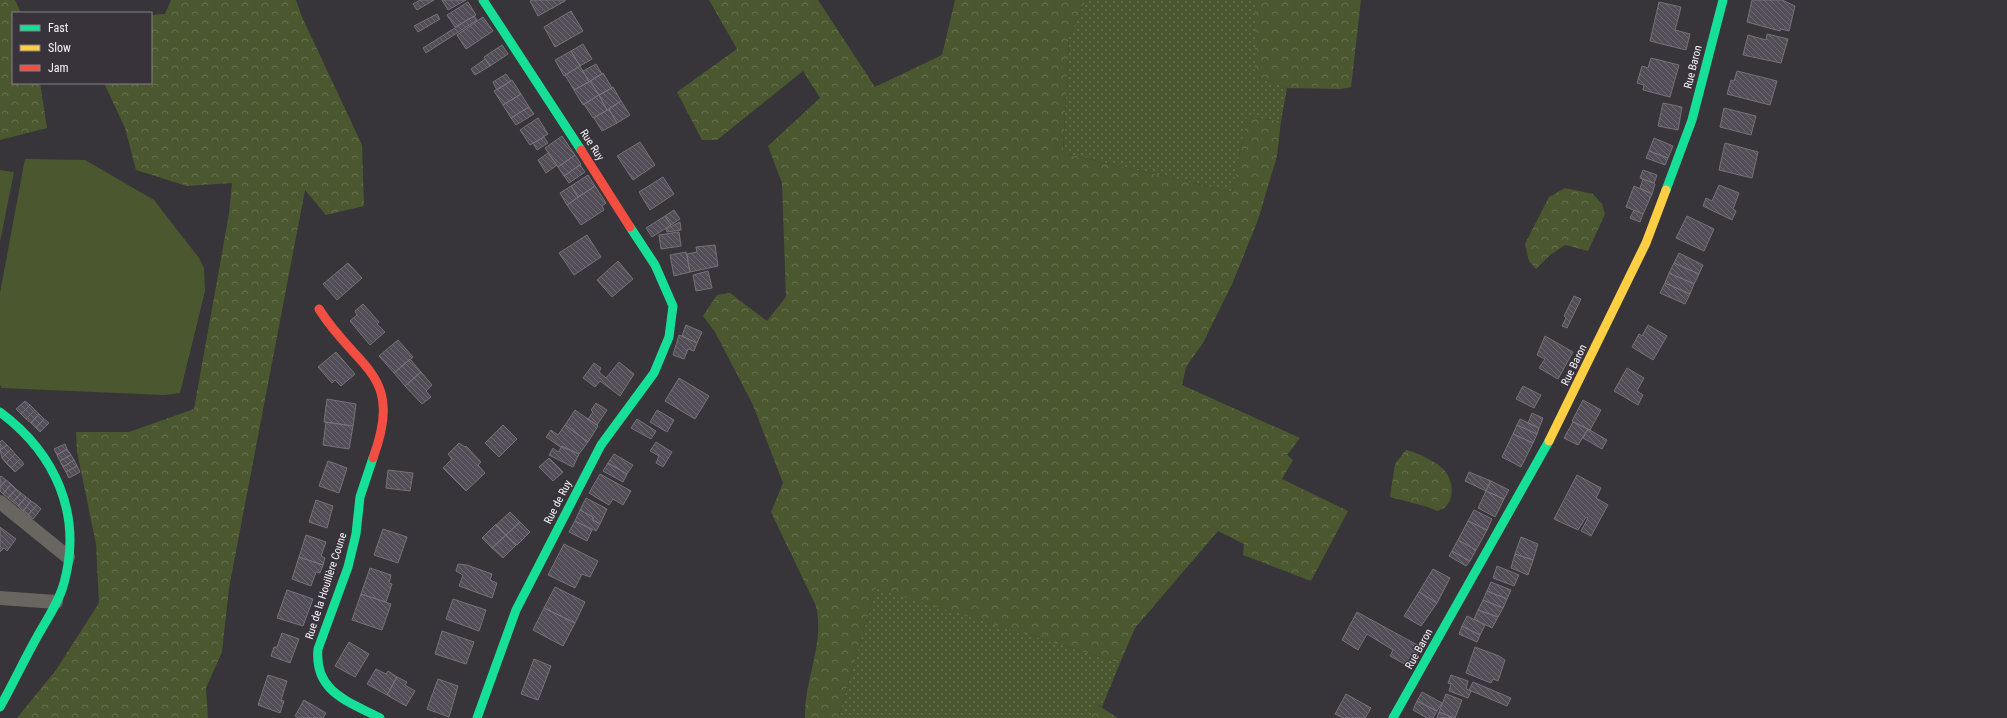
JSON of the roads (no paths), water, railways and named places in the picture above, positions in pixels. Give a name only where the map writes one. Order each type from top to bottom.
[{"type":"street","name":"Rue Ruy","points":[[483,0],[655,265],[673,306]]},
{"type":"street","name":"Rue Baron","points":[[1393,718],[1559,423],[1646,243],[1692,120],[1723,0]]},
{"type":"street","name":"Rue de Ruy","points":[[477,718],[520,602],[601,445],[654,373],[670,337],[673,306]]},
{"type":"street","name":"Rue de la Houillère Coune","points":[[320,309],[328,324],[374,376],[382,393],[384,421],[382,434],[360,497],[354,544],[318,648],[316,664],[320,677],[329,688],[380,718]]},
{"type":"street","points":[[0,412],[27,435],[45,458],[57,480],[64,500],[68,523],[68,557],[64,582],[56,602],[0,707]]},
{"type":"street","points":[[0,502],[68,557]]},
{"type":"street","points":[[0,598],[56,602]]}]
